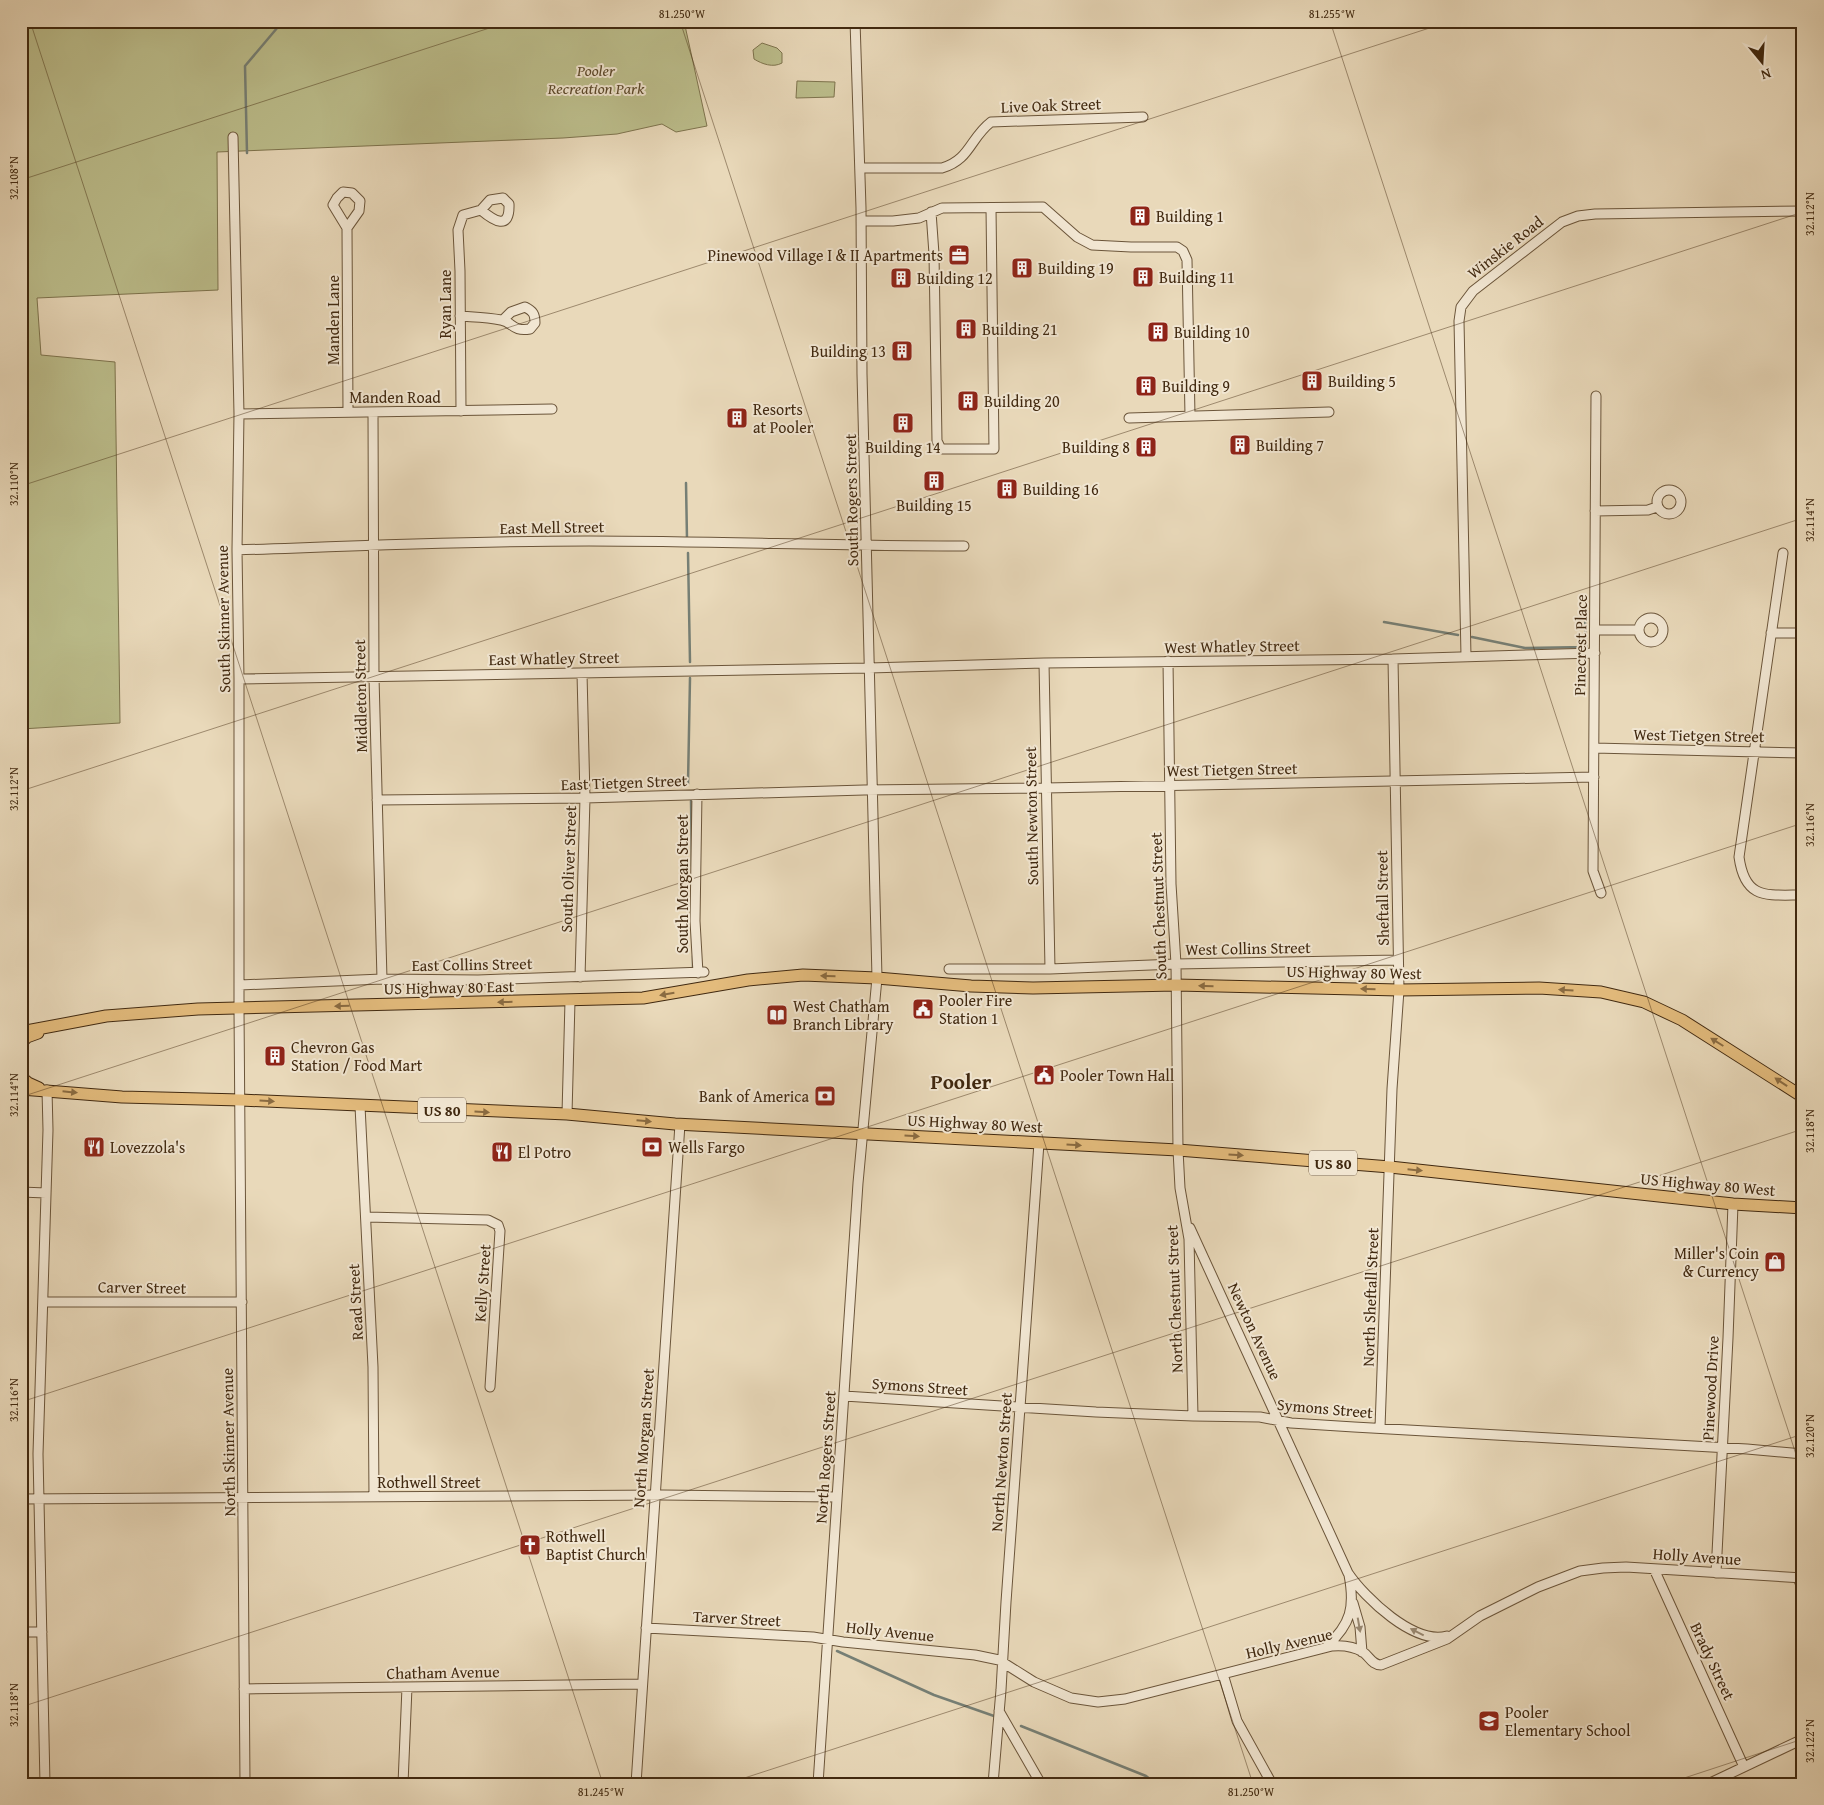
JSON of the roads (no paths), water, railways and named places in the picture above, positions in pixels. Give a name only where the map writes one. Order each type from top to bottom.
[{"type":"main road","name":"US Highway 80 East","points":[[21,1032],[106,1016],[198,1010],[643,998],[748,980],[803,976],[877,978]]},
{"type":"main road","name":"US Highway 80 West","points":[[877,978],[971,986],[1034,988],[1176,985],[1399,990],[1539,988],[1601,992],[1644,1002],[1682,1020],[1803,1097]]},
{"type":"main road","points":[[21,1043],[27,1037],[60,1025]]},
{"type":"main road","points":[[21,1077],[34,1087],[47,1090]]},
{"type":"main road","name":"US 80","points":[[21,1089],[114,1096],[567,1114],[680,1124],[863,1133]]},
{"type":"main road","name":"US Highway 80 West","points":[[863,1133],[1178,1150],[1390,1167],[1733,1204],[1803,1208]]},
{"type":"street","name":"South Rogers Street","points":[[856,21],[861,221],[862,374],[877,978]]},
{"type":"street","name":"Live Oak Street","points":[[860,168],[942,168],[953,164],[963,157],[982,128],[991,122],[1143,117]]},
{"type":"street","name":"South Skinner Avenue","points":[[232,138],[239,414],[237,550],[240,678],[239,1008],[241,1100]]},
{"type":"street","points":[[861,221],[919,218],[942,208],[1043,207],[1077,237],[1092,245],[1131,248],[1177,247],[1188,260],[1190,416]]},
{"type":"street","points":[[931,212],[934,254],[937,441],[941,449],[994,449],[991,208]]},
{"type":"street","name":"Ryan Lane","points":[[461,411],[458,230],[463,215],[481,210]]},
{"type":"street","name":"Winskie Road","points":[[1466,656],[1459,321],[1462,307],[1473,291],[1562,222],[1578,216],[1595,214],[1803,211]]},
{"type":"street","name":"Manden Lane","points":[[347,228],[348,412]]},
{"type":"street","points":[[460,316],[503,320]]},
{"type":"street","name":"Pinecrest Place","points":[[1596,396],[1593,871],[1601,893]]},
{"type":"street","name":"Manden Road","points":[[239,414],[552,410]]},
{"type":"street","name":"Middleton Street","points":[[373,412],[374,677],[382,979]]},
{"type":"street","points":[[1129,418],[1329,412]]},
{"type":"street","points":[[1596,510],[1648,510],[1657,507]]},
{"type":"street","name":"East Mell Street","points":[[237,550],[373,545],[595,541],[964,546]]},
{"type":"street","points":[[1784,553],[1739,857],[1741,874],[1749,886],[1760,892],[1803,894]]},
{"type":"street","points":[[1595,630],[1638,630]]},
{"type":"street","points":[[1771,633],[1803,633]]},
{"type":"street","name":"West Whatley Street","points":[[869,668],[1044,662],[1393,659],[1595,653]]},
{"type":"street","name":"Sheftall Street","points":[[1390,1167],[1392,1090],[1399,990],[1393,659]]},
{"type":"street","name":"South Newton Street","points":[[1044,662],[1050,969]]},
{"type":"street","name":"South Chestnut Street","points":[[1168,662],[1171,884],[1176,964],[1178,1150]]},
{"type":"street","name":"East Whatley Street","points":[[240,678],[869,668]]},
{"type":"street","name":"South Oliver Street","points":[[580,977],[585,798],[582,672]]},
{"type":"street","name":"West Tietgen Street","points":[[1594,748],[1803,753]]},
{"type":"street","name":"West Tietgen Street","points":[[872,790],[1171,786],[1594,776]]},
{"type":"street","name":"East Tietgen Street","points":[[377,800],[585,798],[872,790]]},
{"type":"street","name":"South Morgan Street","points":[[698,794],[695,921],[701,973]]},
{"type":"street","name":"West Collins Street","points":[[949,968],[1050,969],[1176,964],[1398,960]]},
{"type":"street","name":"East Collins Street","points":[[240,985],[382,979],[478,980],[701,973]]},
{"type":"street","name":"North Rogers Street","points":[[818,1784],[858,1183],[877,978]]},
{"type":"street","points":[[567,1114],[570,1001]]},
{"type":"street","points":[[45,1784],[38,1499],[47,1090]]},
{"type":"street","name":"North Skinner Avenue","points":[[241,1100],[245,1784]]},
{"type":"street","name":"Read Street","points":[[360,1106],[373,1368],[374,1497]]},
{"type":"street","name":"North Morgan Street","points":[[636,1784],[680,1124]]},
{"type":"street","name":"North Newton Street","points":[[993,1784],[1039,1143]]},
{"type":"street","name":"North Chestnut Street","points":[[1178,1150],[1180,1188],[1189,1238],[1193,1416]]},
{"type":"street","name":"North Sheftall Street","points":[[1380,1428],[1390,1167]]},
{"type":"street","points":[[21,1192],[46,1193]]},
{"type":"street","name":"Pinewood Drive","points":[[1716,1573],[1733,1204]]},
{"type":"street","name":"Newton Avenue","points":[[1184,1211],[1348,1572],[1360,1588],[1379,1607],[1417,1633],[1432,1637],[1442,1637],[1462,1628]]},
{"type":"street","name":"Kelly Street","points":[[367,1217],[488,1220],[498,1225],[500,1231],[490,1387]]},
{"type":"street","name":"Carver Street","points":[[43,1302],[242,1302]]},
{"type":"street","name":"Symons Street","points":[[844,1396],[1193,1416],[1260,1417],[1300,1424],[1803,1454]]},
{"type":"street","name":"Rothwell Street","points":[[21,1499],[837,1497]]},
{"type":"street","name":"Holly Avenue","points":[[828,1639],[975,1654],[1003,1662],[1052,1691],[1071,1698],[1092,1702],[1125,1699],[1292,1657],[1326,1646],[1346,1646],[1362,1652],[1375,1664],[1382,1665],[1441,1642],[1480,1616],[1538,1587],[1573,1573],[1610,1567],[1800,1578]]},
{"type":"street","name":"Brady Street","points":[[1654,1569],[1744,1767]]},
{"type":"street","name":"Newton Avenue","points":[[1348,1572],[1352,1600],[1360,1627],[1362,1652]]},
{"type":"street","points":[[1800,1578],[1803,1590]]},
{"type":"street","name":"Newton Avenue","points":[[1326,1646],[1339,1635],[1347,1623],[1352,1600]]},
{"type":"street","name":"Tarver Street","points":[[646,1628],[828,1639]]},
{"type":"street","points":[[21,1632],[42,1632]]},
{"type":"street","points":[[1223,1674],[1237,1721],[1272,1784]]},
{"type":"street","name":"Chatham Avenue","points":[[244,1690],[642,1684]]},
{"type":"street","points":[[403,1784],[406,1688]]},
{"type":"street","points":[[999,1710],[1041,1784]]},
{"type":"street","points":[[1708,1784],[1803,1739]]},
{"type":"waterway","points":[[247,153],[245,66],[283,21]]},
{"type":"waterway","points":[[686,483],[687,539]]},
{"type":"waterway","points":[[688,553],[690,662]]},
{"type":"waterway","points":[[1472,637],[1525,648],[1586,647],[1585,618]]},
{"type":"waterway","points":[[1384,622],[1458,635]]},
{"type":"waterway","points":[[688,784],[690,678]]},
{"type":"waterway","points":[[691,801],[692,866]]},
{"type":"waterway","points":[[693,956],[693,967]]},
{"type":"waterway","points":[[837,1651],[934,1695],[994,1716]]},
{"type":"waterway","points":[[1021,1726],[1146,1776],[1156,1784]]},
{"type":"place","name":"Building 1","points":[[1140,216]]},
{"type":"place","name":"Pinewood Village I & II Apartments","points":[[959,255]]},
{"type":"place","name":"Building 19","points":[[1022,268]]},
{"type":"place","name":"Building 11","points":[[1143,277]]},
{"type":"place","name":"Building 12","points":[[901,278]]},
{"type":"place","name":"Building 21","points":[[966,329]]},
{"type":"place","name":"Building 10","points":[[1158,332]]},
{"type":"place","name":"Building 13","points":[[902,351]]},
{"type":"place","name":"Building 5","points":[[1312,381]]},
{"type":"place","name":"Building 9","points":[[1146,386]]},
{"type":"place","name":"Building 20","points":[[968,401]]},
{"type":"place","name":"Resorts at Pooler","points":[[737,418]]},
{"type":"place","name":"Building 14","points":[[903,423]]},
{"type":"place","name":"Building 7","points":[[1240,445]]},
{"type":"place","name":"Building 8","points":[[1146,447]]},
{"type":"place","name":"Building 15","points":[[934,481]]},
{"type":"place","name":"Building 16","points":[[1007,489]]},
{"type":"place","name":"Pooler Fire Station 1","points":[[923,1009]]},
{"type":"place","name":"West Chatham Branch Library","points":[[777,1015]]},
{"type":"place","name":"Chevron Gas Station / Food Mart","points":[[275,1056]]},
{"type":"place","name":"Pooler Town Hall","points":[[1044,1075]]},
{"type":"place","name":"Bank of America","points":[[825,1096]]},
{"type":"place","name":"Lovezzola's","points":[[94,1147]]},
{"type":"place","name":"Wells Fargo","points":[[652,1147]]},
{"type":"place","name":"El Potro","points":[[502,1152]]},
{"type":"place","name":"Miller's Coin & Currency","points":[[1775,1262]]},
{"type":"place","name":"Rothwell Baptist Church","points":[[530,1545]]},
{"type":"place","name":"Pooler Elementary School","points":[[1489,1721]]},
{"type":"district","name":"Pooler","points":[[961,1081]]},
{"type":"park label","name":"Pooler Recreation Park","points":[[596,79]]}]
